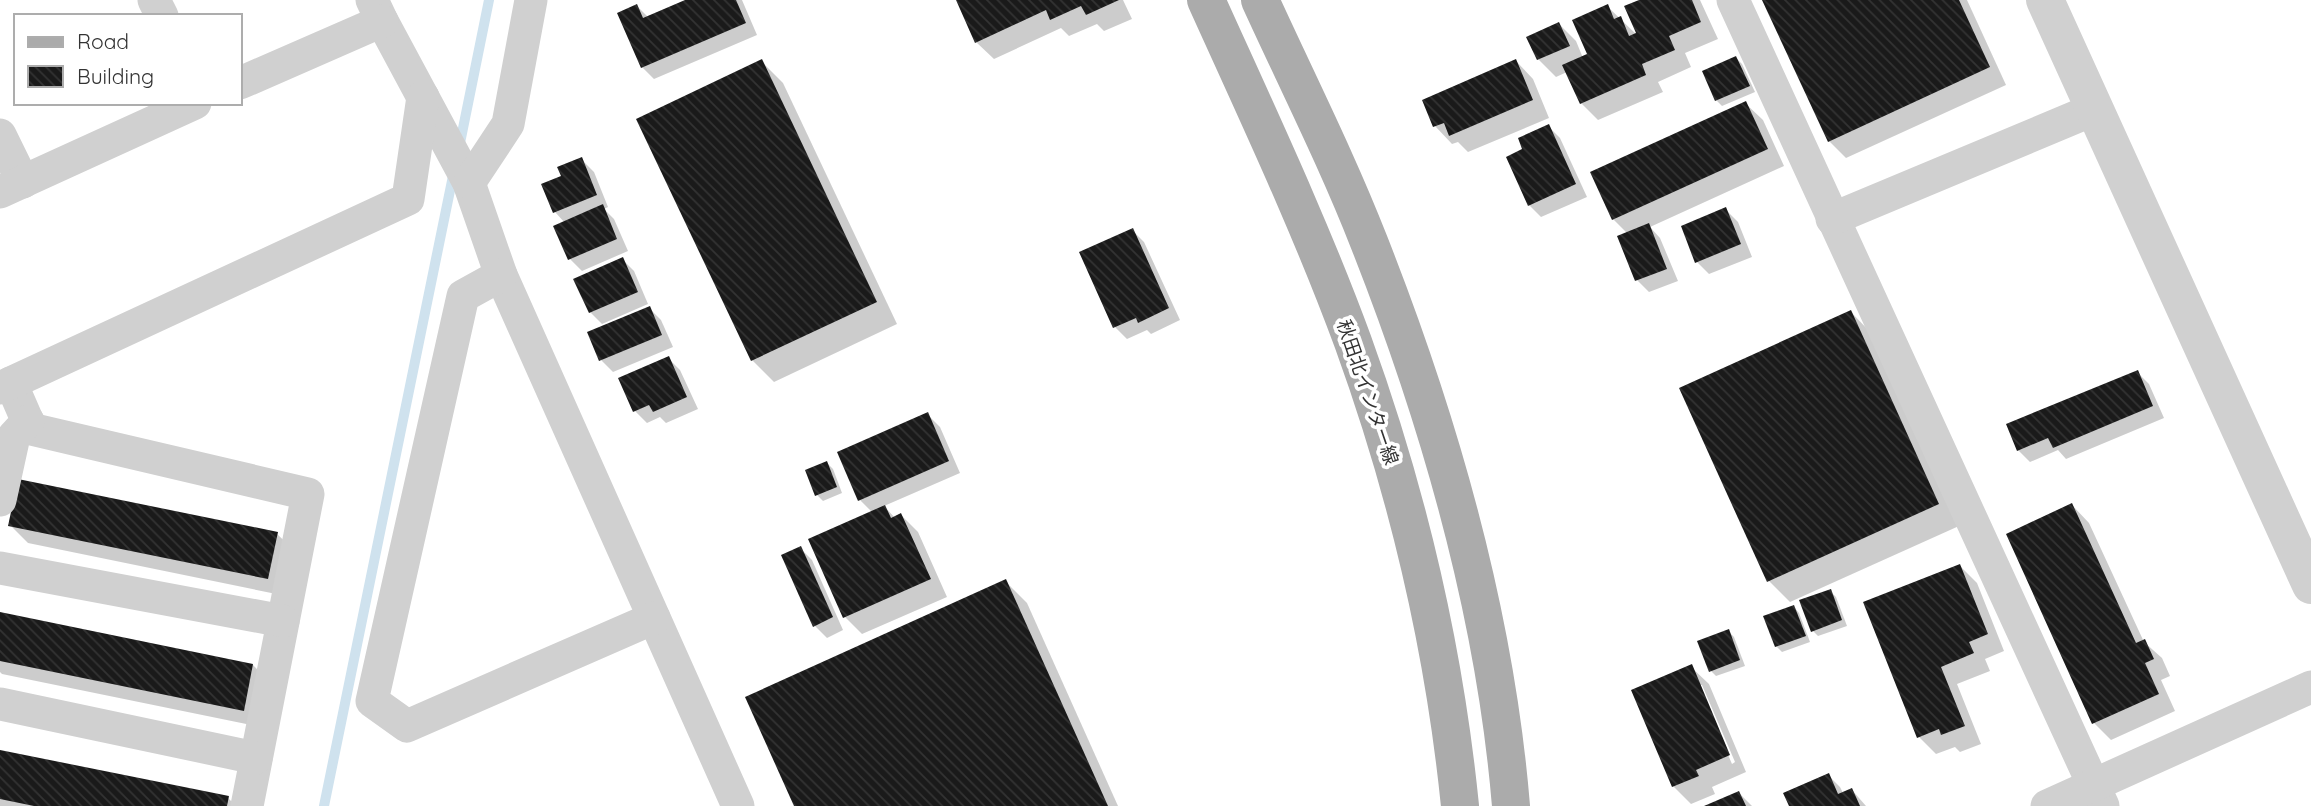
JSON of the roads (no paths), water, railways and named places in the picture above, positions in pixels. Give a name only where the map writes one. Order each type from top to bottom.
[{"type":"main road","name":"秋田北インター線","points":[[1206,0],[1326,274],[1386,440],[1426,594],[1444,686],[1460,806]]},
{"type":"main road","points":[[1260,0],[1350,196],[1426,398],[1469,553],[1495,689],[1511,806]]},
{"type":"street","points":[[468,182],[508,124],[531,0]]},
{"type":"street","points":[[1733,0],[2098,795]]},
{"type":"street","points":[[2046,0],[2311,585]]},
{"type":"street","points":[[242,82],[377,11],[468,182],[501,275],[738,806]]},
{"type":"street","points":[[247,806],[308,494],[31,429],[6,386],[408,199],[423,97]]},
{"type":"street","points":[[0,135],[11,187],[191,105]]},
{"type":"street","points":[[1832,219],[2095,109]]},
{"type":"street","points":[[501,275],[463,296],[372,701],[407,726],[654,618]]},
{"type":"street","points":[[0,500],[14,436],[28,421]]},
{"type":"street","points":[[0,568],[283,621]]},
{"type":"street","points":[[2047,806],[2098,795],[2311,687]]},
{"type":"street","points":[[0,704],[256,758]]},
{"type":"waterway","points":[[459,148],[489,0]]},
{"type":"waterway","points":[[324,806],[454,171]]}]
